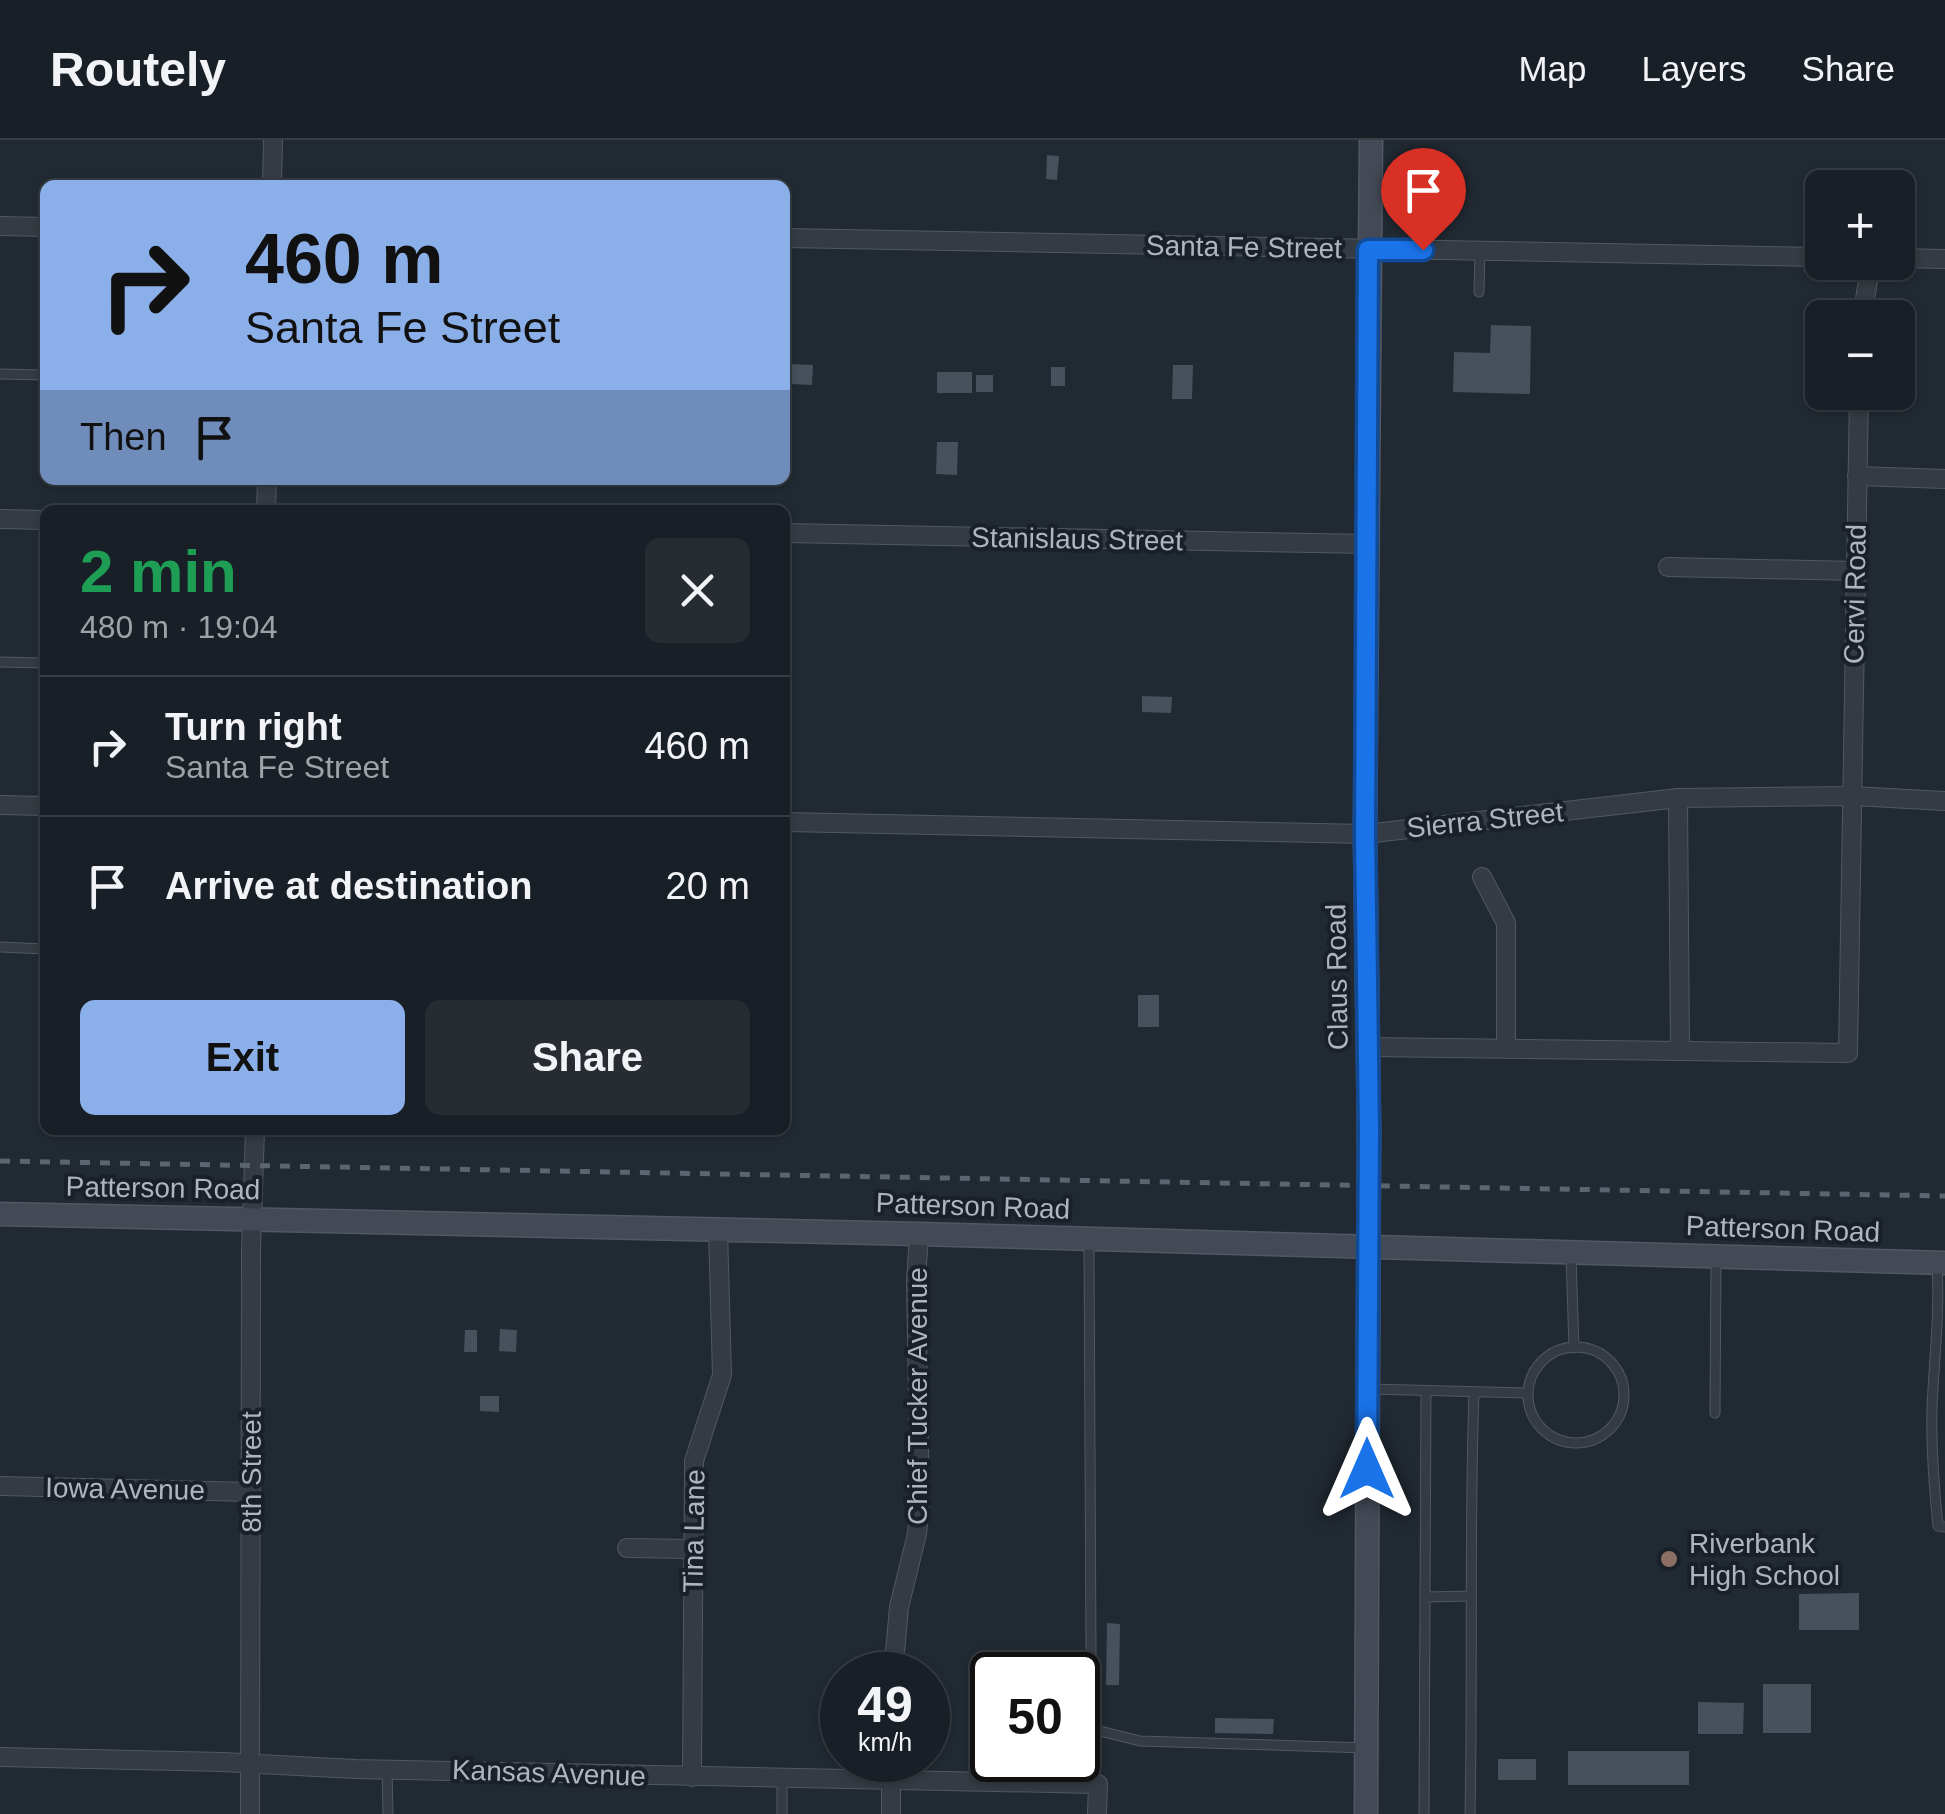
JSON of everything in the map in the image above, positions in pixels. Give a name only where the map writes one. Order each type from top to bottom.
[{"type":"main road","name":"Claus Road","points":[[1366,1814],[1365,834],[1371,140]]},
{"type":"main road","name":"Patterson Road","points":[[0,1214],[919,1234],[1941,1263]]},
{"type":"street","points":[[272,180],[273,140]]},
{"type":"street","points":[[0,226],[40,227]]},
{"type":"street","name":"Santa Fe Street","points":[[790,238],[1805,257]]},
{"type":"street","points":[[1915,258],[1945,259]]},
{"type":"street","name":"Cervi Road","points":[[1680,1051],[1848,1054],[1859,410]]},
{"type":"street","points":[[1857,476],[1945,479]]},
{"type":"street","points":[[0,519],[40,520]]},
{"type":"street","name":"Stanislaus Street","points":[[790,533],[1368,544]]},
{"type":"street","points":[[1668,567],[1854,570]]},
{"type":"street","name":"Sierra Street","points":[[790,822],[1365,834],[1678,798],[1852,796],[1945,801]]},
{"type":"street","points":[[1368,1046],[1680,1051],[1678,798]]},
{"type":"street","points":[[0,806],[40,806]]},
{"type":"street","points":[[1482,878],[1506,923],[1506,1049]]},
{"type":"street","name":"8th Street","points":[[250,1814],[255,1135]]},
{"type":"street","name":"Tina Lane","points":[[692,1776],[694,1461],[722,1375],[718,1230]]},
{"type":"street","name":"Chief Tucker Avenue","points":[[896,1652],[899,1607],[918,1534],[920,1499],[916,1282],[919,1234]]},
{"type":"street","name":"Iowa Avenue","points":[[0,1486],[251,1492]]},
{"type":"street","points":[[626,1548],[692,1549]]},
{"type":"street","name":"Kansas Avenue","points":[[0,1757],[820,1779]]},
{"type":"street","name":"Kansas Avenue","points":[[950,1781],[1098,1784],[1098,1814]]},
{"type":"street","points":[[891,1814],[892,1782]]},
{"type":"lane","points":[[1480,252],[1480,292]]},
{"type":"lane","points":[[0,374],[40,375]]},
{"type":"lane","points":[[0,662],[40,662]]},
{"type":"lane","points":[[0,947],[40,948]]},
{"type":"lane","points":[[1090,1239],[1091,1656],[1096,1730],[1140,1741],[1366,1748]]},
{"type":"lane","points":[[1571,1254],[1574,1348]]},
{"type":"lane","points":[[1715,1412],[1716,1257]]},
{"type":"lane","points":[[1941,1263],[1932,1411],[1938,1526],[1945,1528]]},
{"type":"lane","points":[[1574,1348],[1596,1351],[1608,1360],[1618,1372],[1624,1402],[1610,1430],[1580,1444],[1564,1442],[1537,1424],[1528,1393],[1539,1364],[1551,1354],[1574,1348]]},
{"type":"lane","points":[[1368,1389],[1528,1393]]},
{"type":"lane","points":[[1424,1814],[1426,1391]]},
{"type":"lane","points":[[1470,1814],[1474,1392]]},
{"type":"lane","points":[[1427,1596],[1471,1596]]},
{"type":"lane","points":[[387,1768],[388,1814]]},
{"type":"lane","points":[[782,1778],[782,1814]]},
{"type":"building","points":[[1047,155],[1059,156],[1057,180],[1046,179]]},
{"type":"building","points":[[1491,325],[1531,326],[1530,394],[1453,392],[1454,352],[1490,353]]},
{"type":"building","points":[[790,364],[813,365],[812,385],[790,384]]},
{"type":"building","points":[[1173,365],[1193,365],[1192,399],[1172,399]]},
{"type":"building","points":[[1051,367],[1065,367],[1065,386],[1051,386]]},
{"type":"building","points":[[937,372],[972,372],[972,393],[937,393]]},
{"type":"building","points":[[976,375],[993,375],[993,392],[976,392]]},
{"type":"building","points":[[937,442],[958,442],[957,475],[936,474]]},
{"type":"building","points":[[1142,696],[1172,697],[1171,713],[1142,712]]},
{"type":"building","points":[[1138,995],[1159,995],[1159,1027],[1138,1027]]},
{"type":"building","points":[[500,1329],[517,1330],[516,1352],[499,1351]]},
{"type":"building","points":[[465,1330],[477,1330],[477,1352],[464,1352]]},
{"type":"building","points":[[480,1396],[499,1396],[499,1412],[480,1411]]},
{"type":"building","points":[[1859,1593],[1859,1630],[1799,1630],[1799,1594]]},
{"type":"building","points":[[1107,1623],[1120,1624],[1119,1685],[1106,1685]]},
{"type":"building","points":[[1763,1684],[1811,1684],[1811,1733],[1763,1733]]},
{"type":"building","points":[[1698,1702],[1744,1703],[1743,1734],[1698,1734]]},
{"type":"building","points":[[1215,1718],[1274,1719],[1273,1734],[1215,1733]]},
{"type":"building","points":[[1568,1751],[1689,1751],[1689,1785],[1568,1785]]},
{"type":"building","points":[[1498,1759],[1536,1759],[1536,1780],[1498,1780]]},
{"type":"railway","points":[[0,1161],[1945,1196]]},
{"type":"place","name":"Riverbank High School","points":[[1669,1559]]},
{"type":"route","points":[[1367,1469],[1368,250],[1423,250]]}]
